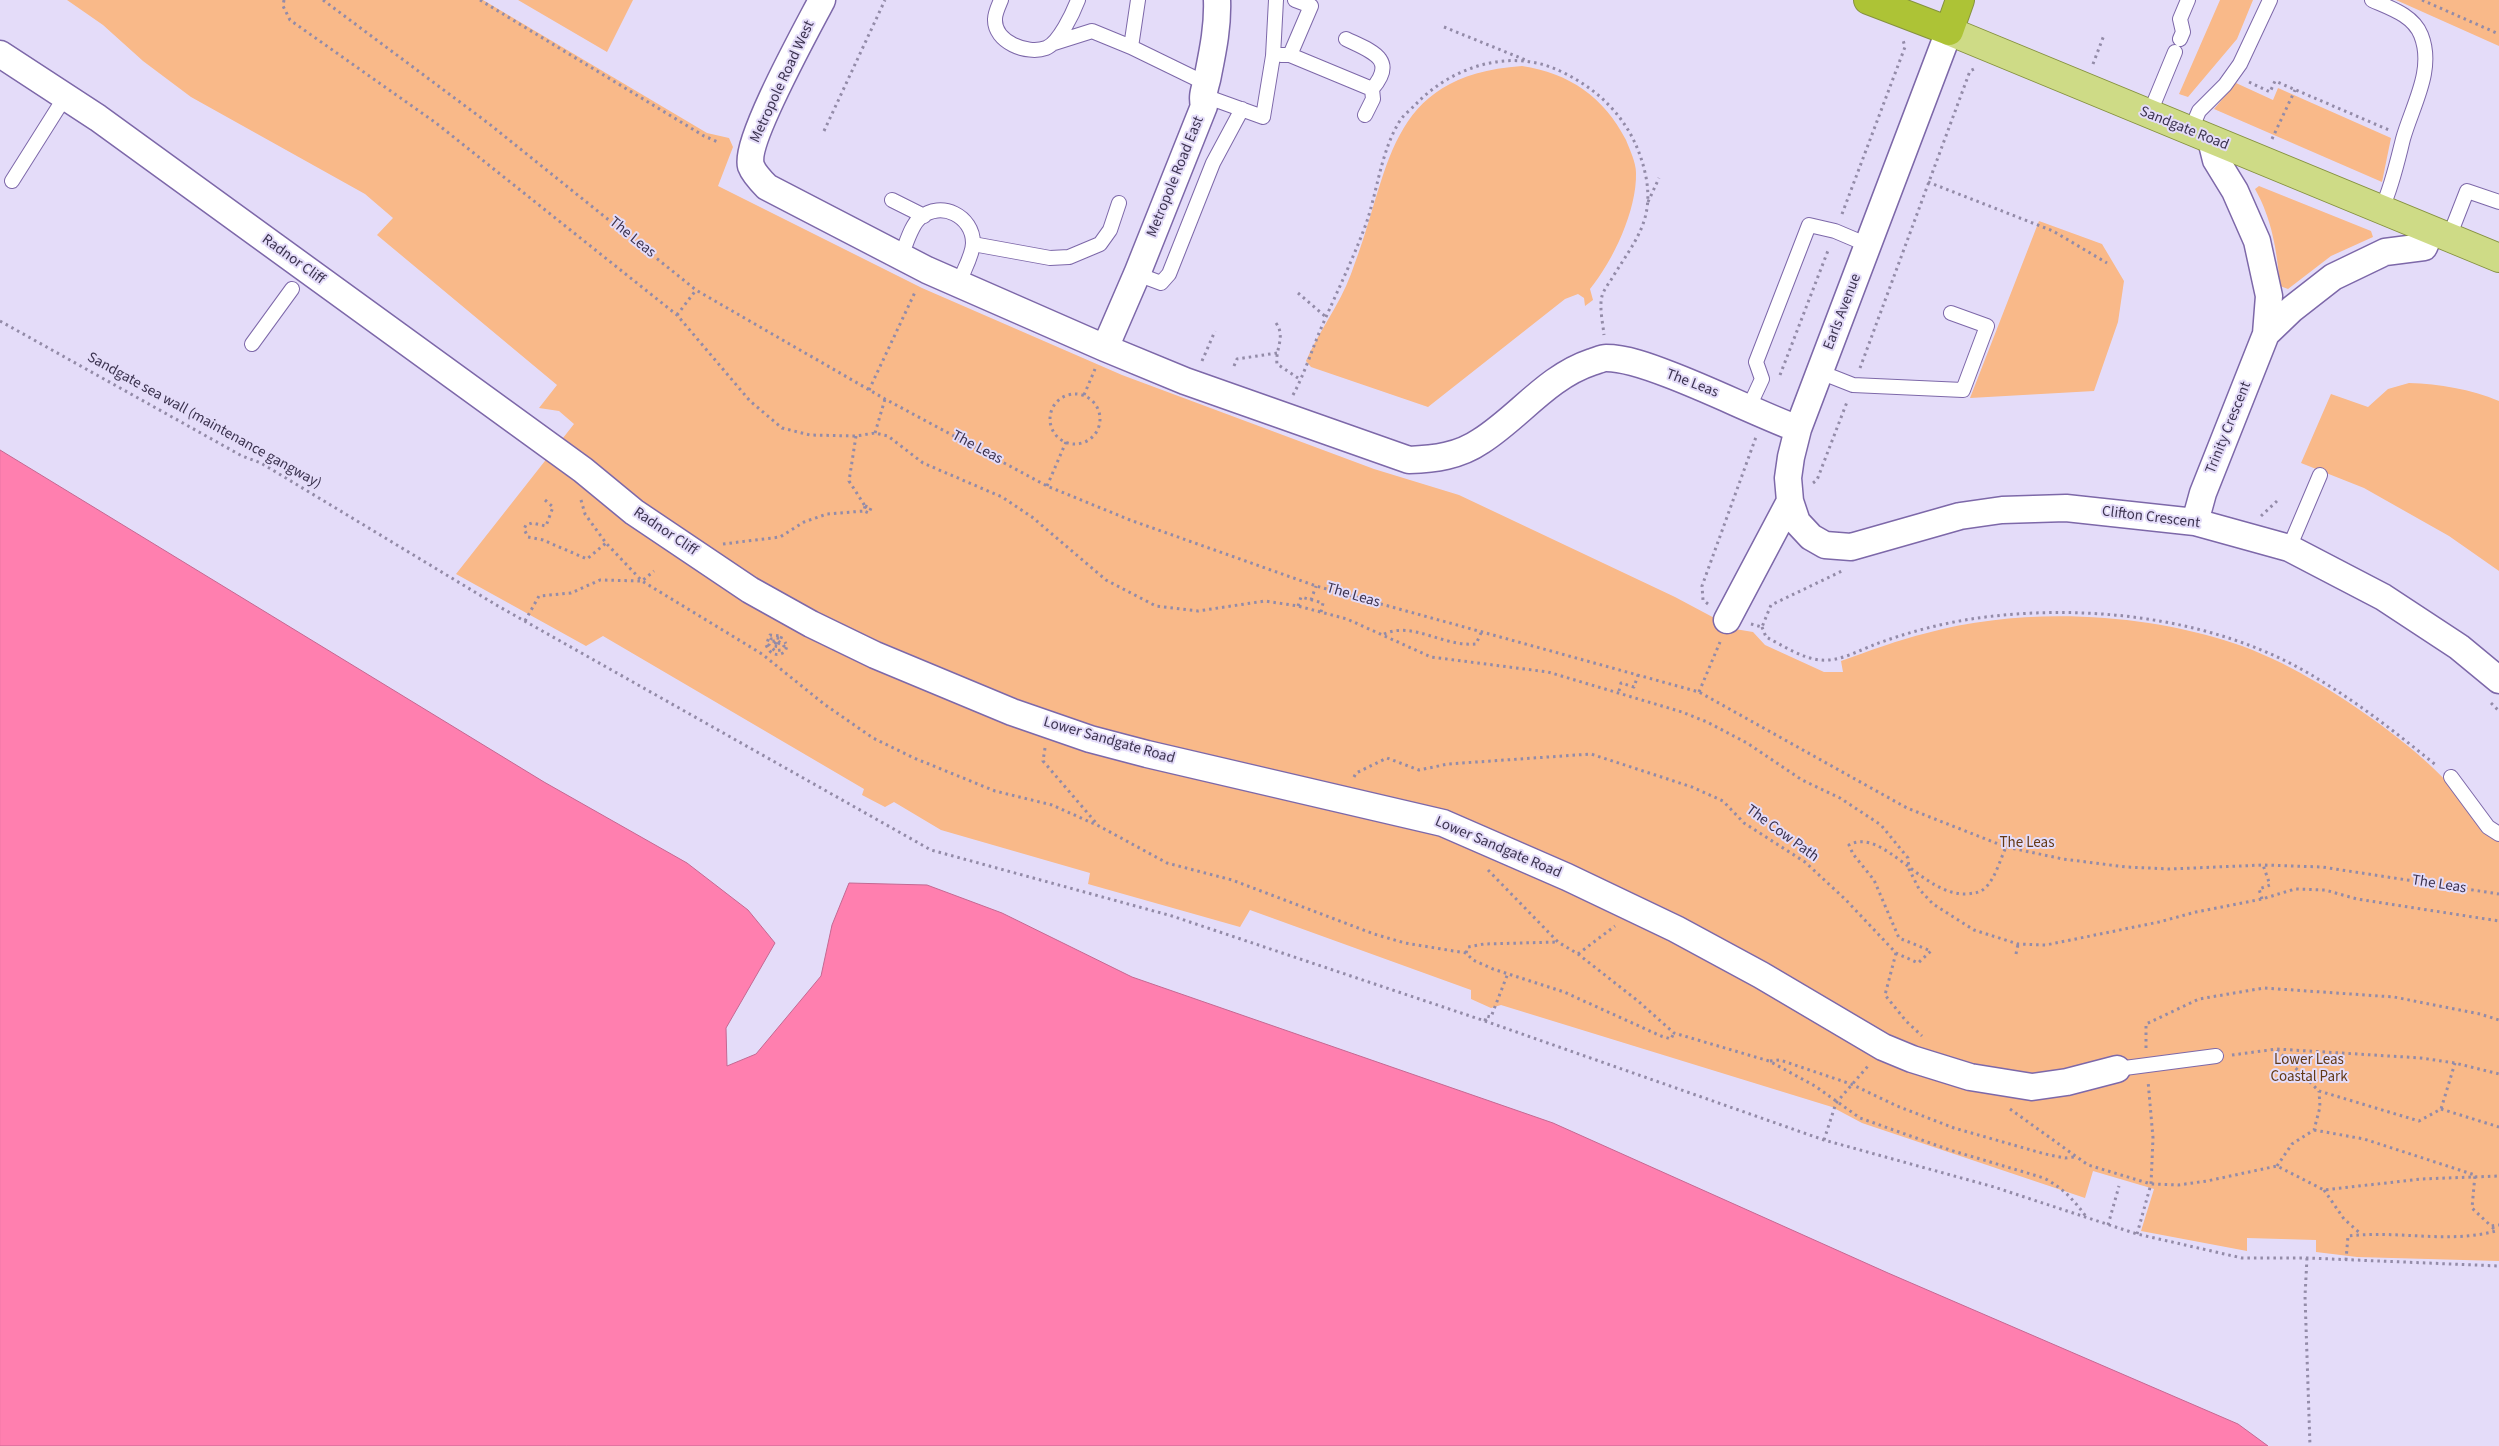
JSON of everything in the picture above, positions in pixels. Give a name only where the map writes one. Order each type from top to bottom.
[{"type":"highway","name":"Sandgate Road","points":[[1868,0],[1949,31]]},
{"type":"highway","name":"Earls Avenue","points":[[1949,31],[1960,0]]},
{"type":"main road","name":"Sandgate Road","points":[[1949,31],[2149,115],[2382,208],[2499,258]]},
{"type":"street","name":"Metropole Road West","points":[[822,0],[756,134],[750,165],[757,177],[767,187],[901,256]]},
{"type":"street","name":"Metropole Road East","points":[[1105,348],[1137,274],[1204,106],[1204,90],[1218,22],[1217,0]]},
{"type":"street","name":"Earls Avenue","points":[[1790,502],[1788,478],[1790,457],[1798,429],[1949,31]]},
{"type":"street","name":"Radnor Cliff","points":[[0,54],[98,118],[589,460],[634,512],[750,590]]},
{"type":"street","name":"Trinity Crescent","points":[[2195,522],[2203,493],[2266,334],[2268,296],[2257,241],[2235,191],[2201,136]]},
{"type":"street","name":"Trinity Crescent","points":[[2266,334],[2292,309],[2333,277],[2385,252],[2424,247],[2440,234]]},
{"type":"street","points":[[901,256],[928,270],[1105,348],[1185,381],[1409,460],[1436,459],[1459,452],[1480,442],[1535,395],[1567,373],[1575,368],[1605,357]]},
{"type":"street","name":"The Leas","points":[[1605,357],[1646,366],[1798,429]]},
{"type":"street","points":[[1727,620],[1790,502]]},
{"type":"street","name":"Clifton Crescent","points":[[1790,502],[1797,522],[1811,537],[1825,545],[1851,547],[1960,516],[2002,510],[2066,508],[2195,522],[2289,548],[2383,597],[2459,647],[2494,690]]},
{"type":"street","name":"Lower Sandgate Road","points":[[750,590],[811,624],[875,656],[1012,712],[1090,739],[1443,823],[1637,910],[1720,951],[1883,1047],[1912,1059],[1970,1077],[2032,1087],[2067,1082],[2117,1069]]},
{"type":"lane","points":[[1001,0],[995,19],[1000,33],[1011,44],[1026,49],[1046,48],[1054,42],[1092,31],[1131,47],[1204,90],[1263,117],[1273,56],[1276,0]]},
{"type":"lane","points":[[1054,42],[1078,0]]},
{"type":"lane","points":[[1131,47],[1138,0]]},
{"type":"lane","points":[[1290,55],[1311,6],[1295,0]]},
{"type":"lane","points":[[2149,115],[2183,32],[2180,19],[2188,0]]},
{"type":"lane","points":[[2201,136],[2199,111],[2240,64],[2270,0]]},
{"type":"lane","points":[[2372,0],[2400,12],[2410,19],[2420,34],[2424,51],[2424,67],[2419,95],[2404,136],[2390,190],[2382,208]]},
{"type":"lane","points":[[1346,39],[1377,54],[1382,62],[1381,79],[1372,89],[1373,100],[1365,115]]},
{"type":"lane","points":[[1273,56],[1290,55],[1372,89]]},
{"type":"lane","points":[[12,181],[58,108]]},
{"type":"lane","points":[[1137,274],[1161,283],[1169,274],[1213,163],[1242,109]]},
{"type":"lane","points":[[2440,234],[2468,191],[2499,202]]},
{"type":"lane","points":[[892,200],[924,216]]},
{"type":"lane","points":[[973,244],[1050,258],[1069,257],[1100,244],[1110,230],[1120,203]]},
{"type":"lane","points":[[901,256],[919,219],[931,211],[950,210],[965,219],[971,231],[973,244],[958,283]]},
{"type":"lane","points":[[1757,412],[1762,379],[1756,362],[1809,225],[1835,231],[1868,245]]},
{"type":"lane","points":[[252,344],[292,289]]},
{"type":"lane","points":[[1820,372],[1853,386],[1963,390],[1987,326],[1952,313]]},
{"type":"lane","points":[[2289,548],[2320,475]]},
{"type":"lane","points":[[2451,778],[2488,827],[2499,834]]},
{"type":"lane","points":[[2117,1069],[2216,1056]]},
{"type":"path","points":[[284,0],[283,6],[290,20],[436,123],[677,315],[750,401],[782,428],[810,435],[856,436],[876,433],[888,436],[923,463],[1002,497],[1032,517],[1106,580],[1156,606],[1198,611],[1265,601],[1298,606],[1347,619],[1384,634],[1431,657],[1548,672],[1619,691],[1707,722],[1746,743],[1802,780],[1840,798],[1881,825],[1908,858],[1909,869],[1926,897],[1956,920],[1989,936],[2018,944],[2046,945],[2262,899],[2295,889],[2325,890],[2357,900],[2499,921]]},
{"type":"path","name":"The Leas","points":[[323,0],[488,123],[696,290],[868,390],[1047,486],[1130,520],[1316,586],[1699,692],[1907,808],[2006,847],[2086,863],[2170,870],[2263,865],[2322,867],[2499,894]]},
{"type":"path","points":[[480,0],[704,136],[718,142]]},
{"type":"path","points":[[824,131],[885,0]]},
{"type":"path","points":[[2422,0],[2499,34]]},
{"type":"path","points":[[1444,27],[1579,80],[1598,93],[1626,126],[1646,177],[1648,202],[1645,224],[1602,296],[1605,357]]},
{"type":"path","points":[[2092,67],[2104,35]]},
{"type":"path","points":[[1762,627],[1727,620],[1703,600],[1702,586],[1750,450],[1757,412],[1835,231],[1905,47],[1902,36]]},
{"type":"path","points":[[1283,416],[1301,380],[1364,230],[1382,167],[1402,118],[1425,94],[1452,77],[1476,66],[1507,60],[1531,62]]},
{"type":"path","points":[[1790,502],[1817,480],[1970,71],[1982,69]]},
{"type":"path","points":[[2232,75],[2270,92],[2275,81],[2404,136]]},
{"type":"path","points":[[2271,141],[2295,90]]},
{"type":"path","points":[[1648,202],[1659,178]]},
{"type":"path","points":[[1928,182],[2052,231],[2107,263]]},
{"type":"path","points":[[868,390],[928,270]]},
{"type":"path","points":[[677,315],[696,290]]},
{"type":"path","points":[[1298,293],[1326,317]]},
{"type":"path","name":"Sandgate sea wall (maintenance gangway)","points":[[0,321],[242,456],[261,463],[498,606],[643,690],[931,850],[1172,916],[1485,1021],[1824,1140],[1994,1187],[2137,1234],[2242,1258],[2307,1258],[2499,1266]]},
{"type":"path","points":[[1276,323],[1281,336],[1277,352],[1277,364],[1301,380]]},
{"type":"path","points":[[1202,362],[1215,331]]},
{"type":"path","points":[[1234,366],[1237,359],[1277,352]]},
{"type":"path","points":[[1064,396],[1084,396],[1097,408],[1099,425],[1095,433],[1083,442],[1066,442],[1054,431],[1050,423],[1051,412],[1054,405],[1064,396]]},
{"type":"path","points":[[876,433],[885,399]]},
{"type":"path","points":[[696,553],[730,542],[780,537],[804,522],[827,514],[864,510],[870,512],[871,508],[865,506],[849,481],[856,436]]},
{"type":"path","points":[[1047,486],[1066,442]]},
{"type":"path","points":[[580,498],[585,514],[606,543],[642,581],[762,654],[824,704],[873,738],[914,758],[995,791],[1052,805],[1099,826],[1167,863],[1232,880],[1374,934],[1405,943],[1466,953],[1473,960],[1564,992],[1671,1039],[1674,1033]]},
{"type":"path","points":[[544,500],[553,507],[551,517],[546,526],[532,523],[526,525],[524,530],[528,537],[543,540],[587,559],[606,543]]},
{"type":"path","points":[[2261,516],[2277,501]]},
{"type":"path","points":[[1849,568],[1771,605],[1762,627],[1766,637],[1822,660],[1844,656],[1934,627],[1970,619],[2047,612],[2138,617],[2168,623],[2240,643],[2274,656],[2317,678],[2387,726],[2451,778]]},
{"type":"path","points":[[525,620],[539,596],[571,593],[600,580],[642,581],[654,570]]},
{"type":"path","points":[[1312,600],[1316,586]]},
{"type":"path","points":[[1298,606],[1300,596],[1323,603],[1321,612]]},
{"type":"path","points":[[1699,692],[1727,620]]},
{"type":"path","points":[[1384,634],[1395,629],[1405,629],[1444,642],[1467,645],[1476,644],[1481,633]]},
{"type":"path","points":[[771,639],[780,642],[784,646],[778,651],[769,645],[771,639]]},
{"type":"path","points":[[1619,691],[1621,683],[1634,687],[1638,675]]},
{"type":"path","points":[[2494,690],[2499,711]]},
{"type":"path","points":[[1048,724],[1043,761],[1099,826]]},
{"type":"path","name":"The Cow Path","points":[[1344,798],[1356,773],[1387,758],[1419,770],[1448,764],[1591,754],[1692,787],[1723,801],[1744,823],[1805,862],[1846,900],[1896,953],[1918,963],[1931,951],[1899,938],[1874,880],[1853,854],[1849,844],[1864,841],[1880,844],[1909,869]]},
{"type":"path","points":[[1909,869],[1930,883],[1959,894],[1976,893],[1985,889],[1991,880],[2006,847]]},
{"type":"path","points":[[1483,865],[1558,942],[1578,954],[1638,1001],[1674,1033],[1769,1061],[1816,1086],[1836,1103],[1860,1118],[1950,1150],[2044,1178],[2056,1184],[2071,1196],[2088,1218]]},
{"type":"path","points":[[2262,899],[2259,889],[2270,885],[2263,865]]},
{"type":"path","points":[[1578,954],[1637,910]]},
{"type":"path","points":[[1466,953],[1468,947],[1484,944],[1558,942]]},
{"type":"path","points":[[2016,954],[2018,944]]},
{"type":"path","points":[[1896,953],[1885,995],[1906,1021]]},
{"type":"path","points":[[1485,1021],[1486,1016],[1491,1017],[1508,973]]},
{"type":"path","points":[[2137,1234],[2151,1184],[2153,1138],[2146,1065],[2146,1024],[2199,999],[2264,988],[2394,997],[2480,1014],[2499,1020]]},
{"type":"path","points":[[2216,1056],[2276,1049],[2421,1058],[2456,1063],[2499,1074]]},
{"type":"path","points":[[2276,1049],[2319,1091],[2419,1120],[2442,1109],[2499,1127]]},
{"type":"path","points":[[1769,1061],[1780,1060],[1851,1084],[1897,1106],[1954,1128],[2045,1154],[2065,1158],[2075,1156]]},
{"type":"path","points":[[1824,1140],[1836,1103],[1874,1060]]},
{"type":"path","points":[[2442,1109],[2456,1063]]},
{"type":"path","points":[[2277,1166],[2292,1144],[2314,1130],[2320,1106],[2319,1091]]},
{"type":"path","points":[[2003,1104],[2088,1165],[2151,1184],[2178,1185],[2207,1181],[2277,1166],[2324,1190],[2344,1219],[2361,1234]]},
{"type":"path","points":[[2314,1130],[2383,1145],[2474,1175]]},
{"type":"path","points":[[2346,1260],[2348,1236],[2361,1234],[2472,1238],[2496,1231],[2472,1208],[2474,1175]]},
{"type":"path","points":[[2324,1190],[2421,1178],[2474,1175],[2499,1176]]},
{"type":"path","points":[[2108,1225],[2119,1186]]},
{"type":"path","points":[[2491,1226],[2499,1225]]},
{"type":"path","points":[[2307,1258],[2305,1296],[2310,1446]]},
{"type":"green space","name":"Lower Leas Coastal Park","points":[[67,0],[483,0],[707,133],[729,138],[733,147],[718,186],[922,288],[1122,375],[1374,469],[1459,495],[1675,597],[1735,629],[1753,632],[1765,645],[1824,672],[1843,672],[1841,661],[1894,642],[1927,633],[2002,619],[2041,617],[2120,619],[2159,625],[2233,643],[2272,658],[2329,689],[2395,736],[2424,760],[2451,786],[2473,815],[2481,831],[2497,825],[2499,827],[2499,1261],[2357,1257],[2316,1252],[2316,1240],[2247,1238],[2247,1251],[2141,1231],[2154,1189],[2093,1171],[2085,1198],[1862,1123],[1832,1107],[1501,1005],[1491,1008],[1471,999],[1471,990],[1250,910],[1240,927],[1088,884],[1090,873],[941,830],[894,802],[885,807],[862,795],[864,789],[603,636],[586,646],[456,574],[574,424],[559,411],[539,408],[557,385],[377,235],[393,218],[365,194],[191,97],[143,61],[103,25]]},
{"type":"green space","points":[[518,0],[633,0],[607,52]]},
{"type":"green space","points":[[2220,0],[2253,0],[2237,39],[2188,97],[2179,94]]},
{"type":"green space","points":[[2396,0],[2499,0],[2499,46]]},
{"type":"green space","points":[[1522,66],[1555,74],[1570,81],[1596,100],[1617,125],[1626,140],[1634,161],[1636,169],[1635,187],[1628,219],[1615,250],[1590,289],[1593,300],[1585,306],[1584,298],[1578,294],[1565,299],[1428,407],[1311,367],[1306,361],[1341,297],[1351,274],[1386,166],[1400,135],[1418,109],[1442,88],[1476,74]]},
{"type":"green space","points":[[2236,83],[2273,100],[2278,88],[2391,138],[2382,182],[2214,109]]},
{"type":"green space","points":[[2259,186],[2371,231],[2373,237],[2331,256],[2288,289],[2280,286],[2270,224],[2255,189]]},
{"type":"green space","points":[[2039,221],[2102,244],[2124,281],[2118,322],[2094,391],[1970,398]]},
{"type":"green space","points":[[2409,383],[2455,388],[2499,401],[2499,571],[2449,536],[2364,488],[2301,463],[2331,394],[2368,407],[2388,389]]},
{"type":"shaded area","points":[[0,450],[544,782],[687,863],[748,910],[775,943],[726,1028],[727,1066],[756,1054],[821,976],[832,925],[849,883],[927,885],[1002,913],[1132,977],[1553,1123],[1888,1273],[2238,1424],[2268,1446],[0,1446]]}]
